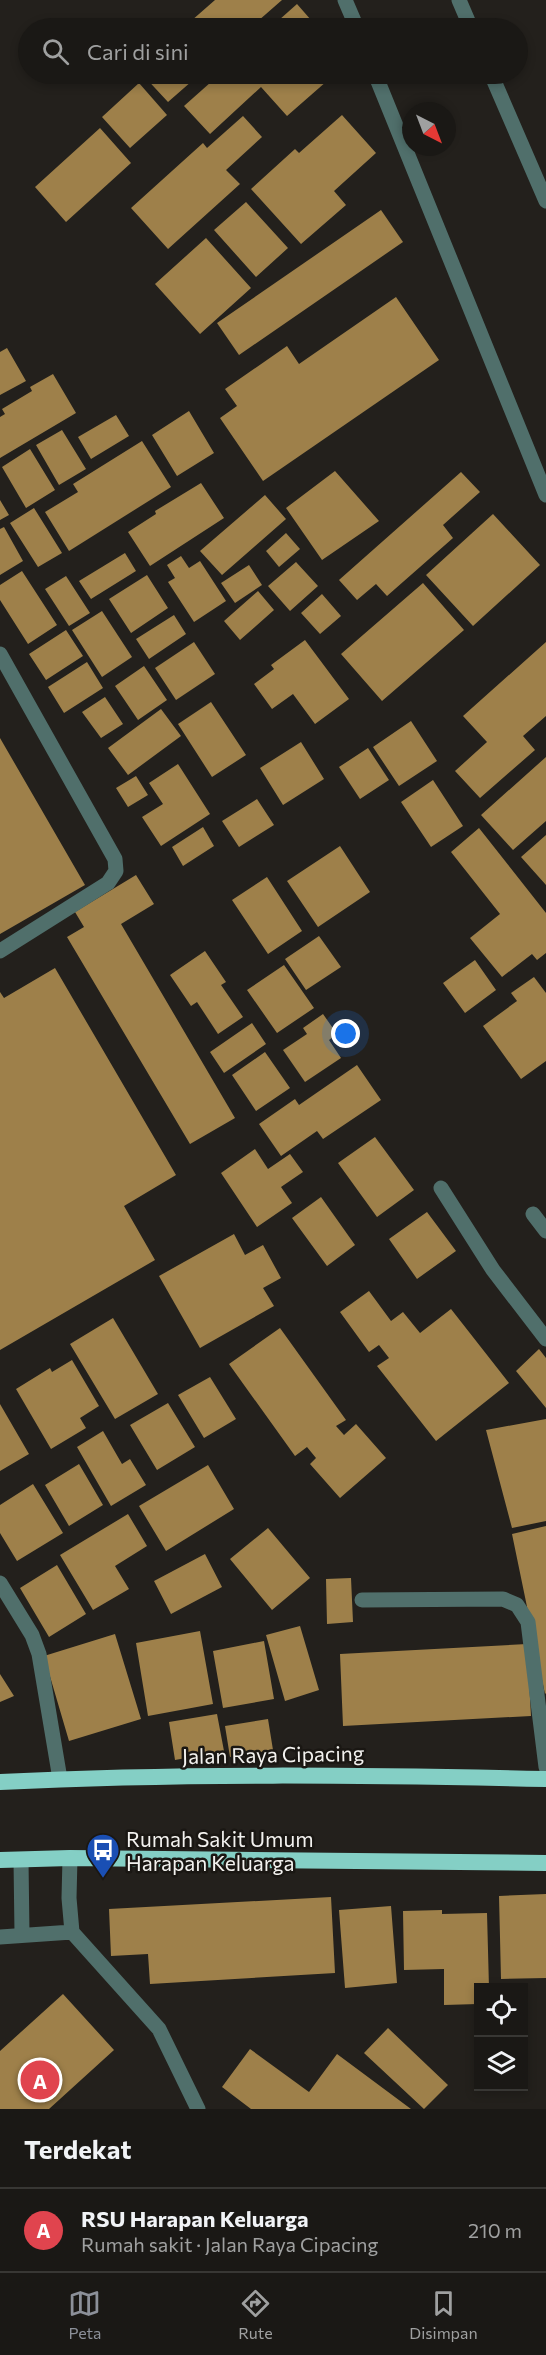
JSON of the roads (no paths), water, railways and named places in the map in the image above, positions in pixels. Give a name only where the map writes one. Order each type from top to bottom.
[{"type":"highway","name":"Jalan Raya Cipacing","points":[[0,1782],[60,1779],[365,1775],[546,1779]]},
{"type":"highway","points":[[0,1860],[70,1858],[546,1863]]},
{"type":"street","points":[[345,0],[353,18]]},
{"type":"street","points":[[459,0],[467,18]]},
{"type":"street","points":[[379,84],[546,495]]},
{"type":"street","points":[[494,84],[546,201]]},
{"type":"street","points":[[0,654],[115,859],[116,871],[108,883],[0,951]]},
{"type":"street","points":[[441,1188],[493,1270],[546,1339]]},
{"type":"street","points":[[533,1214],[546,1231]]},
{"type":"street","points":[[0,1583],[32,1635],[39,1654],[60,1779]]},
{"type":"street","points":[[362,1600],[503,1599],[518,1605],[528,1622],[546,1767]]},
{"type":"street","points":[[70,1858],[69,1898],[72,1932],[159,2029],[198,2109]]},
{"type":"street","points":[[21,1860],[22,1934]]},
{"type":"street","points":[[0,1938],[22,1934],[72,1932]]},
{"type":"place","name":"Rumah Sakit Umum Harapan Keluarga","points":[[103,1879]]},
{"type":"place","name":"RSU Harapan Keluarga","points":[[40,2080]]}]
